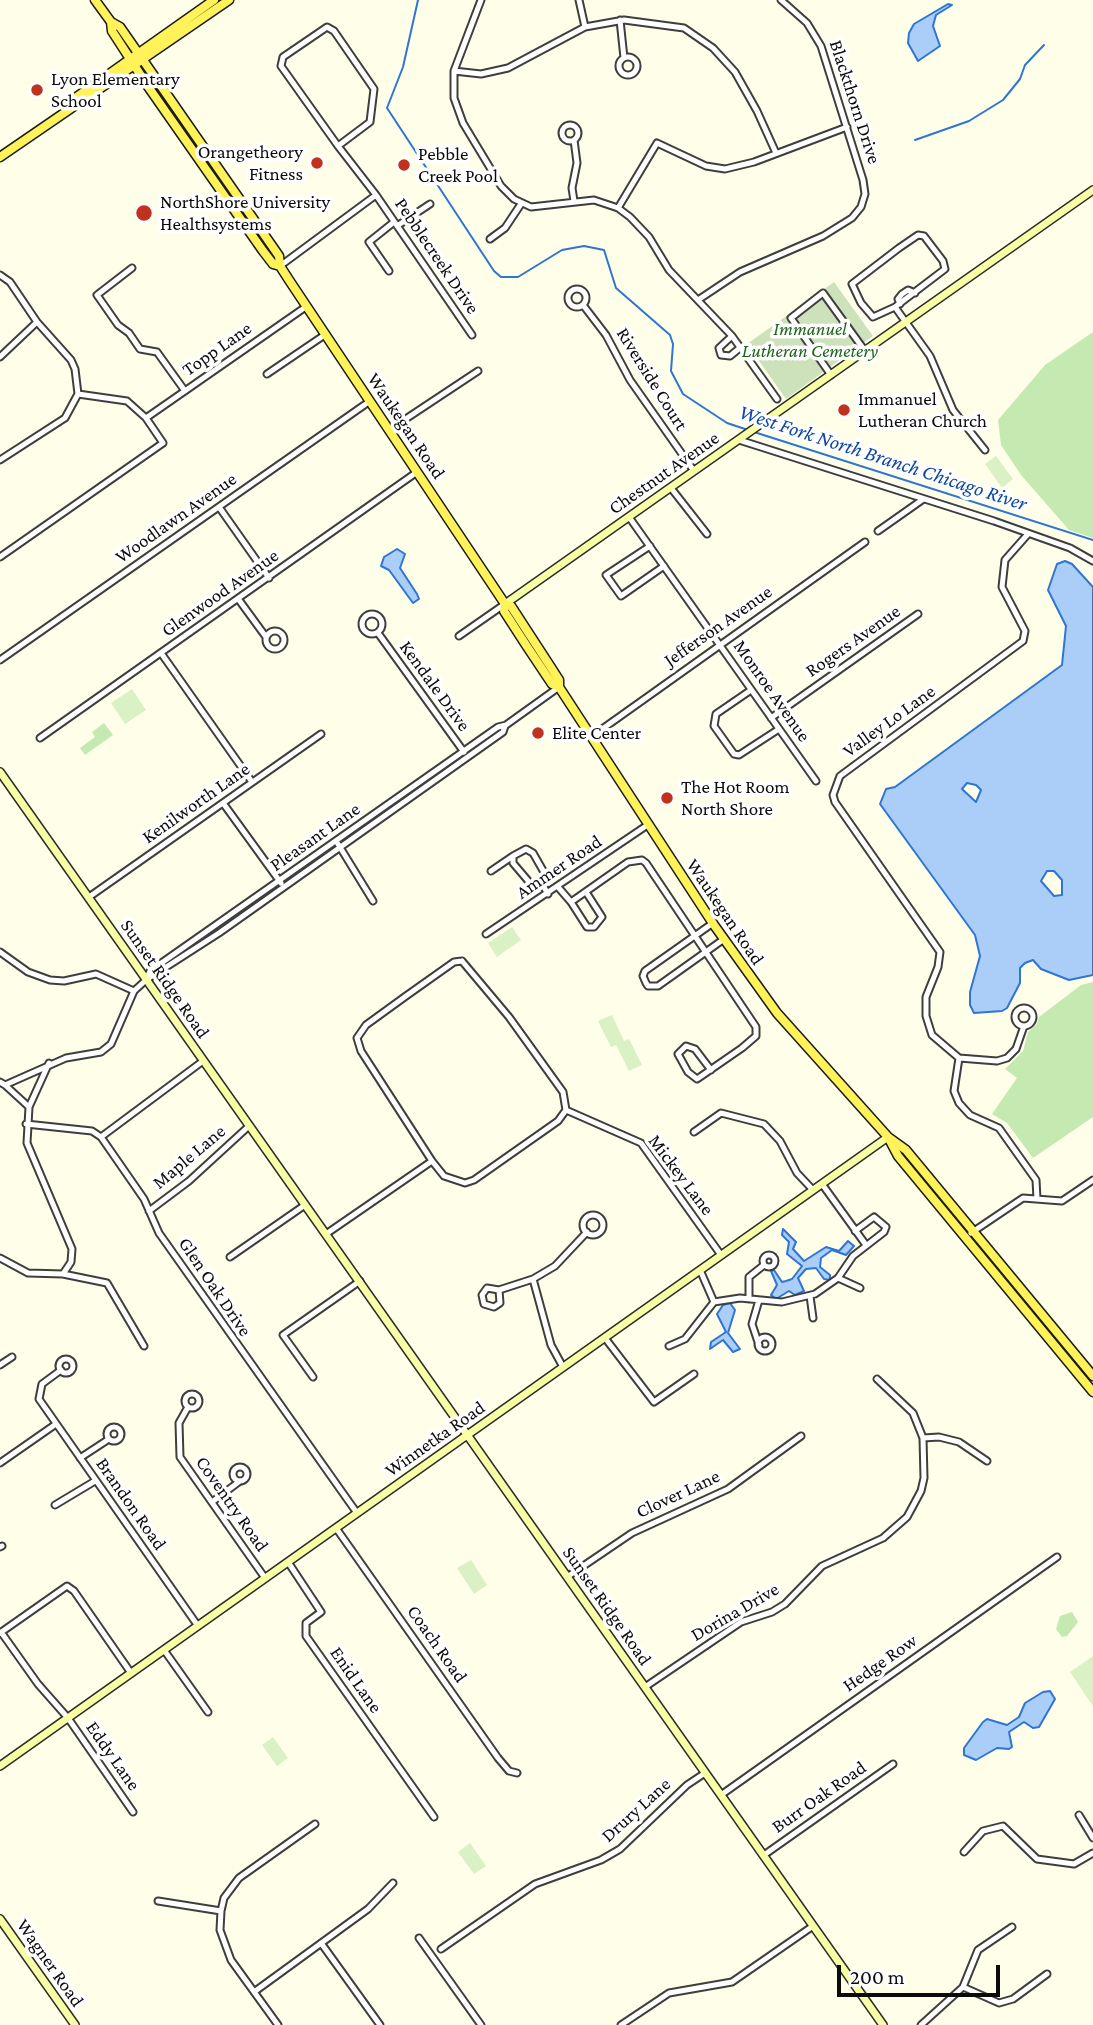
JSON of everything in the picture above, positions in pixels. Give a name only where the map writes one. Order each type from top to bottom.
[{"type":"main road","name":"Waukegan Road","points":[[96,0],[111,22],[112,31],[123,39],[137,60],[156,80],[279,256],[280,266],[505,604],[504,611],[552,684],[559,687],[723,939],[783,1020],[888,1137],[906,1150],[1093,1376]]},
{"type":"main road","points":[[0,157],[119,78],[158,40],[214,0]]},
{"type":"main road","points":[[63,113],[78,96],[117,68],[156,52],[229,0]]},
{"type":"main road","points":[[117,68],[121,60],[123,39],[142,43],[158,40]]},
{"type":"main road","points":[[156,52],[152,65],[156,80]]},
{"type":"main road","name":"Waukegan Road","points":[[137,60],[147,85],[263,251],[273,264],[280,266]]},
{"type":"main road","points":[[119,78],[133,76],[147,85]]},
{"type":"main road","name":"Waukegan Road","points":[[888,1137],[898,1156],[1093,1392]]},
{"type":"street","points":[[481,0],[454,71],[454,97],[463,123],[501,186],[521,204],[542,208],[594,200],[618,208],[640,225],[669,270],[732,336],[777,400]]},
{"type":"street","points":[[579,0],[585,27]]},
{"type":"street","name":"Blackthorn Drive","points":[[698,300],[740,272],[823,236],[852,218],[861,207],[865,194],[847,127],[816,37],[807,23],[781,0]]},
{"type":"street","points":[[454,71],[481,74],[508,68],[585,27],[620,20],[684,28],[713,48],[735,72],[776,153]]},
{"type":"street","points":[[620,20],[624,58]]},
{"type":"street","name":"Pebblecreek Drive","points":[[338,146],[370,122],[374,92],[334,31],[327,27],[283,57],[280,62],[338,146],[376,195],[472,335]]},
{"type":"street","points":[[618,208],[657,143],[706,166],[725,169],[847,127]]},
{"type":"street","points":[[574,140],[577,163],[572,188],[574,201]]},
{"type":"street","name":"Chestnut Avenue","points":[[459,636],[1093,190]]},
{"type":"street","name":"Pebblecreek Drive","points":[[280,266],[376,195]]},
{"type":"street","points":[[389,271],[369,242],[430,204]]},
{"type":"street","points":[[490,239],[510,223],[521,204]]},
{"type":"street","points":[[920,235],[926,238],[943,261],[945,269],[898,305],[878,316],[869,314],[852,289],[854,280],[920,235]]},
{"type":"street","points":[[132,268],[97,295],[118,325],[129,333],[140,349],[157,352],[185,391]]},
{"type":"street","points":[[0,275],[10,282],[37,322],[71,360],[75,369],[78,394],[65,418],[0,460]]},
{"type":"street","points":[[831,375],[792,318],[823,293],[865,351]]},
{"type":"street","name":"Riverside Court","points":[[583,305],[606,335],[630,380],[694,471]]},
{"type":"street","points":[[898,305],[930,356],[953,410],[985,450]]},
{"type":"street","name":"Topp Lane","points":[[146,418],[306,306]]},
{"type":"street","points":[[0,357],[37,322]]},
{"type":"street","points":[[267,374],[326,334]]},
{"type":"street","points":[[732,336],[719,348],[720,352],[726,356],[741,347]]},
{"type":"street","points":[[389,430],[478,370]]},
{"type":"street","points":[[0,557],[163,443],[146,418],[127,401],[78,394]]},
{"type":"street","name":"Woodlawn Avenue","points":[[0,660],[370,401]]},
{"type":"street","points":[[742,438],[1070,548],[1093,561]]},
{"type":"street","name":"Glenwood Avenue","points":[[40,738],[239,600],[417,471]]},
{"type":"street","points":[[671,488],[707,534]]},
{"type":"street","points":[[878,531],[922,500]]},
{"type":"street","points":[[219,507],[269,578]]},
{"type":"street","name":"Monroe Avenue","points":[[629,517],[816,781]]},
{"type":"street","name":"Valley Lo Lane","points":[[959,1058],[932,1035],[926,1016],[926,997],[938,967],[940,952],[833,795],[840,776],[1023,641],[1025,631],[1002,587],[1005,560],[1028,534]]},
{"type":"street","name":"Jefferson Avenue","points":[[591,737],[865,542]]},
{"type":"street","points":[[650,546],[606,576],[621,596],[664,566]]},
{"type":"street","points":[[239,600],[266,637]]},
{"type":"street","name":"Rogers Avenue","points":[[771,718],[918,614]]},
{"type":"street","name":"Kendale Drive","points":[[378,633],[465,754]]},
{"type":"street","points":[[161,653],[252,782]]},
{"type":"street","name":"Pleasant Lane","points":[[170,962],[190,953],[238,915],[465,754],[503,732],[506,725],[559,687]]},
{"type":"street","points":[[751,690],[716,714],[714,726],[734,754],[739,755],[779,729]]},
{"type":"street","name":"Kenilworth Lane","points":[[89,897],[321,734]]},
{"type":"street","name":"Sunset Ridge Road","points":[[0,772],[883,2025]]},
{"type":"street","points":[[223,803],[282,884]]},
{"type":"street","name":"Ammer Road","points":[[485,934],[649,824]]},
{"type":"street","points":[[338,844],[373,901]]},
{"type":"street","points":[[491,871],[526,849],[533,853],[545,874],[541,882]]},
{"type":"street","points":[[513,856],[513,863],[530,883],[541,882]]},
{"type":"street","points":[[570,902],[628,862],[642,860],[752,1020],[757,1033],[711,1070],[693,1079],[678,1054],[684,1047],[691,1047],[711,1070]]},
{"type":"street","points":[[541,882],[548,894]]},
{"type":"street","points":[[558,887],[587,927],[594,927],[601,917],[586,892]]},
{"type":"street","name":"Pleasant Lane","points":[[3,1083],[49,1063],[66,1058],[91,1056],[111,1044],[134,991],[186,947],[232,920]]},
{"type":"street","points":[[713,923],[645,971],[643,976],[646,983],[648,986],[658,986],[723,939]]},
{"type":"street","points":[[186,947],[190,953]]},
{"type":"street","points":[[0,952],[28,972],[50,980],[64,981],[96,974],[134,991]]},
{"type":"street","points":[[463,961],[557,1084],[563,1093],[566,1110],[558,1121],[474,1180],[455,1182],[444,1176],[432,1161],[357,1043],[358,1033],[454,962],[463,961]]},
{"type":"street","points":[[1024,1026],[1016,1049],[1007,1058],[997,1061],[959,1058],[953,1082],[959,1103],[970,1115],[999,1128],[1036,1180],[1037,1199]]},
{"type":"street","points":[[26,1124],[92,1130],[101,1137],[203,1060]]},
{"type":"street","points":[[49,1063],[29,1107],[27,1143],[72,1249],[71,1262],[63,1274]]},
{"type":"street","points":[[3,1083],[29,1107]]},
{"type":"street","name":"Mickey Lane","points":[[566,1110],[641,1143],[721,1255]]},
{"type":"street","points":[[694,1132],[721,1113],[764,1124],[780,1141],[797,1173],[813,1190]]},
{"type":"street","name":"Maple Lane","points":[[149,1211],[189,1181],[248,1126]]},
{"type":"street","name":"Glen Oak Drive","points":[[101,1137],[149,1211],[159,1233],[231,1339],[357,1513]]},
{"type":"street","name":"Winnetka Road","points":[[0,1766],[888,1137]]},
{"type":"street","points":[[326,1234],[432,1161]]},
{"type":"street","points":[[965,1237],[1016,1201],[1023,1198],[1062,1201],[1093,1180]]},
{"type":"street","points":[[822,1184],[866,1245]]},
{"type":"street","points":[[230,1257],[305,1205]]},
{"type":"street","points":[[669,1346],[685,1339],[714,1302],[748,1299],[782,1302],[810,1296],[838,1278],[853,1256],[884,1232],[886,1227],[882,1220],[874,1217],[855,1231]]},
{"type":"street","points":[[499,1290],[533,1279],[555,1266],[587,1232]]},
{"type":"street","points":[[0,1258],[28,1273],[63,1274],[107,1283],[144,1346]]},
{"type":"street","points":[[748,1299],[748,1277],[764,1265]]},
{"type":"street","points":[[700,1270],[714,1302]]},
{"type":"street","points":[[838,1278],[860,1288]]},
{"type":"street","points":[[533,1279],[551,1345],[563,1367]]},
{"type":"street","points":[[313,1377],[283,1335],[360,1281]]},
{"type":"street","points":[[810,1296],[813,1318]]},
{"type":"street","points":[[759,1300],[752,1324],[759,1345]]},
{"type":"street","points":[[605,1338],[654,1402],[694,1374]]},
{"type":"street","points":[[0,1366],[12,1357]]},
{"type":"street","name":"Brandon Road","points":[[61,1370],[43,1384],[39,1399],[198,1626]]},
{"type":"street","name":"Dorina Drive","points":[[645,1687],[741,1622],[785,1604],[822,1566],[872,1545],[896,1528],[921,1491],[926,1466],[923,1438],[913,1413],[877,1379]]},
{"type":"street","name":"Coventry Road","points":[[188,1407],[179,1423],[180,1457],[265,1578]]},
{"type":"street","points":[[0,1463],[56,1424]]},
{"type":"street","name":"Clover Lane","points":[[567,1577],[632,1533],[728,1489],[801,1436]]},
{"type":"street","points":[[80,1458],[109,1438]]},
{"type":"street","points":[[923,1438],[958,1442],[986,1461]]},
{"type":"street","points":[[55,1505],[95,1481]]},
{"type":"street","points":[[212,1502],[240,1481]]},
{"type":"street","name":"Coach Road","points":[[336,1528],[498,1758],[509,1771],[517,1773]]},
{"type":"street","name":"Hedge Row","points":[[721,1795],[1057,1558]]},
{"type":"street","name":"Enid Lane","points":[[288,1562],[321,1612],[306,1623],[306,1636],[434,1818]]},
{"type":"street","points":[[1,1633],[67,1586],[74,1591],[131,1673]]},
{"type":"street","name":"Eddy Lane","points":[[1,1633],[38,1684],[68,1718],[133,1812]]},
{"type":"street","points":[[164,1650],[208,1712]]},
{"type":"street","name":"Burr Oak Road","points":[[764,1855],[893,1764]]},
{"type":"street","name":"Drury Lane","points":[[441,1949],[535,1884],[601,1860],[620,1849],[687,1785],[705,1773]]},
{"type":"street","points":[[1079,1815],[1093,1838]]},
{"type":"street","points":[[278,2025],[224,1946],[220,1930],[221,1911],[224,1898],[239,1878],[315,1824]]},
{"type":"street","points":[[964,1852],[983,1832],[1003,1826],[1037,1859],[1074,1864],[1093,1853]]},
{"type":"street","points":[[254,1992],[368,1909],[393,1883]]},
{"type":"street","points":[[158,1902],[221,1911]]},
{"type":"street","name":"Wagner Road","points":[[0,1919],[75,2025]]},
{"type":"street","points":[[621,2025],[669,1993],[732,1982],[813,1926]]},
{"type":"street","points":[[921,2025],[963,1987],[978,1950],[1012,1927]]},
{"type":"street","points":[[419,1938],[481,2025]]},
{"type":"street","points":[[321,1943],[380,2025]]},
{"type":"street","points":[[963,1987],[999,2003],[1013,1999],[1047,1974]]},
{"type":"green space","name":"Immanuel Lutheran Cemetery","points":[[834,282],[873,336],[786,399],[747,344]]},
{"type":"green space","points":[[1093,332],[1093,538],[1069,530],[1021,475],[1001,445],[998,420],[1045,365]]},
{"type":"green space","points":[[996,456],[1013,479],[1002,488],[985,464]]},
{"type":"green space","points":[[132,689],[146,710],[125,724],[111,703]]},
{"type":"green space","points":[[104,723],[113,735],[85,755],[80,748],[95,737],[92,732]]},
{"type":"green space","points":[[512,927],[521,940],[497,957],[488,943]]},
{"type":"green space","points":[[1093,982],[1093,1117],[1033,1158],[1007,1123],[992,1114],[1017,1078],[1005,1069],[1023,1051],[1028,1032],[1037,1024],[1039,1017],[1081,985]]},
{"type":"green space","points":[[612,1015],[624,1041],[629,1039],[642,1065],[629,1071],[616,1045],[611,1047],[598,1021]]},
{"type":"green space","points":[[471,1560],[487,1585],[474,1594],[457,1568]]},
{"type":"green space","points":[[1072,1612],[1078,1622],[1067,1636],[1062,1637],[1056,1629],[1060,1616]]},
{"type":"green space","points":[[1093,1656],[1093,1706],[1070,1672]]},
{"type":"green space","points":[[273,1737],[288,1758],[277,1766],[262,1745]]},
{"type":"green space","points":[[470,1843],[486,1866],[474,1874],[458,1852]]},
{"type":"water","points":[[948,4],[952,5],[936,15],[933,26],[940,46],[918,61],[908,43],[909,33],[914,24]]},
{"type":"water","points":[[397,549],[405,554],[400,568],[419,599],[413,603],[389,570],[381,566],[384,557]]},
{"type":"water","points":[[1065,561],[1072,564],[1093,587],[1093,975],[1069,980],[1041,969],[1033,960],[1020,968],[1020,983],[1007,1008],[1002,1011],[974,1013],[970,1005],[970,992],[980,956],[975,935],[880,804],[886,789],[895,787],[1062,665],[1066,626],[1048,590],[1057,564]],"holes":[[[967,783],[976,785],[981,790],[976,802],[962,789]],[[1047,871],[1054,871],[1062,880],[1062,895],[1054,896],[1041,881]]]},
{"type":"water","points":[[783,1229],[796,1242],[793,1249],[804,1261],[826,1247],[839,1251],[848,1241],[854,1246],[846,1255],[832,1250],[821,1258],[820,1267],[830,1275],[830,1280],[824,1279],[816,1268],[806,1269],[798,1278],[804,1291],[795,1295],[789,1291],[776,1299],[771,1295],[777,1285],[771,1271],[774,1270],[782,1282],[792,1279],[802,1266],[787,1254],[789,1242],[782,1235]]},
{"type":"water","points":[[730,1303],[735,1310],[728,1333],[740,1349],[733,1352],[723,1340],[710,1349],[711,1342],[726,1332],[717,1314],[723,1305]]},
{"type":"water","points":[[1050,1691],[1055,1699],[1039,1727],[1033,1728],[1024,1722],[1009,1732],[1012,1747],[1009,1749],[997,1748],[976,1760],[964,1755],[964,1748],[987,1719],[1007,1725],[1019,1717],[1025,1703],[1043,1692]]},
{"type":"waterway","name":"West Fork North Branch Chicago River","points":[[418,0],[403,67],[387,108],[494,271],[501,277],[518,277],[562,250],[584,246],[604,250],[616,288],[670,335],[673,344],[671,371],[683,394],[727,423],[748,430]]},
{"type":"waterway","points":[[915,140],[969,121],[1003,100],[1020,79],[1025,65],[1044,45]]},
{"type":"waterway","name":"West Fork North Branch Chicago River","points":[[754,432],[1093,540]]},
{"type":"place","name":"Lyon Elementary School","points":[[37,90]]},
{"type":"place","name":"Orangetheory Fitness","points":[[317,163]]},
{"type":"place","name":"Pebble Creek Pool","points":[[404,165]]},
{"type":"place","name":"NorthShore University Healthsystems","points":[[144,213]]},
{"type":"place","name":"Immanuel Lutheran Church","points":[[844,410]]},
{"type":"place","name":"Elite Center","points":[[538,733]]},
{"type":"place","name":"The Hot Room North Shore","points":[[667,798]]}]
